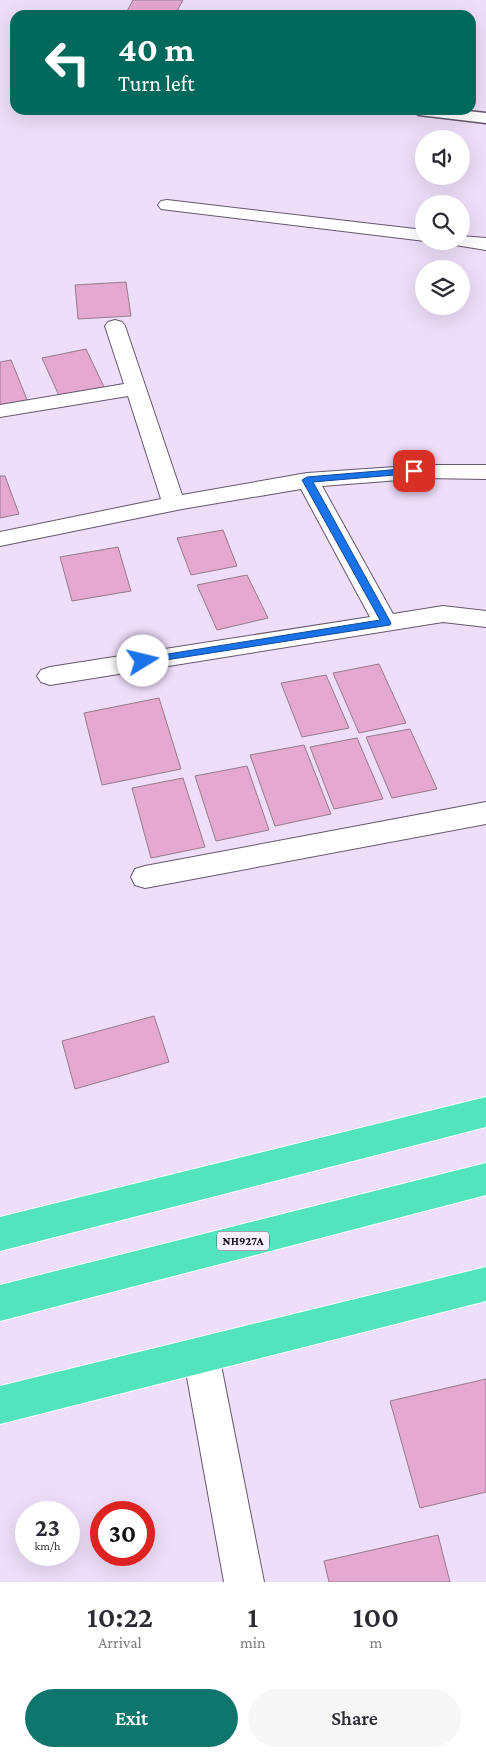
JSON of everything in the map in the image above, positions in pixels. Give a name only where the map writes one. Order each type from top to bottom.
[{"type":"highway","points":[[0,1234],[486,1112]]},
{"type":"highway","name":"NH927A","points":[[0,1303],[486,1179]]},
{"type":"highway","points":[[0,1405],[486,1284]]},
{"type":"street","points":[[167,205],[415,235]]},
{"type":"street","points":[[470,242],[486,244]]},
{"type":"street","points":[[115,326],[174,504]]},
{"type":"street","points":[[0,412],[135,388]]},
{"type":"street","points":[[0,539],[174,504],[307,480],[414,471],[486,472]]},
{"type":"street","points":[[307,480],[386,623]]},
{"type":"street","points":[[50,676],[443,614],[486,619]]},
{"type":"street","points":[[145,877],[486,813]]},
{"type":"street","points":[[201,1355],[244,1582]]},
{"type":"lane","points":[[461,115],[486,118]]},
{"type":"building","points":[[133,0],[183,0],[178,10],[128,10]]},
{"type":"building","points":[[126,282],[131,316],[78,319],[75,285]]},
{"type":"building","points":[[86,349],[105,389],[60,398],[42,358]]},
{"type":"building","points":[[11,360],[28,402],[0,408],[0,362]]},
{"type":"building","points":[[0,476],[5,476],[19,514],[0,518]]},
{"type":"building","points":[[223,530],[237,566],[191,575],[177,538]]},
{"type":"building","points":[[118,547],[131,591],[72,601],[60,557]]},
{"type":"building","points":[[247,575],[268,618],[217,630],[197,585]]},
{"type":"building","points":[[379,664],[406,723],[359,733],[333,673]]},
{"type":"building","points":[[326,675],[349,728],[302,737],[281,683]]},
{"type":"building","points":[[159,698],[181,769],[102,785],[84,713]]},
{"type":"building","points":[[410,729],[437,789],[392,798],[366,737]]},
{"type":"building","points":[[357,738],[383,799],[334,809],[310,747]]},
{"type":"building","points":[[304,745],[331,814],[275,826],[250,755]]},
{"type":"building","points":[[247,766],[269,830],[216,841],[195,776]]},
{"type":"building","points":[[183,778],[205,847],[151,858],[132,788]]},
{"type":"building","points":[[154,1016],[169,1062],[75,1089],[62,1041]]},
{"type":"building","points":[[486,1379],[486,1492],[420,1508],[390,1401]]},
{"type":"building","points":[[438,1535],[450,1582],[329,1582],[324,1561]]},
{"type":"route","points":[[143,661],[386,623],[307,480],[414,471]]}]
